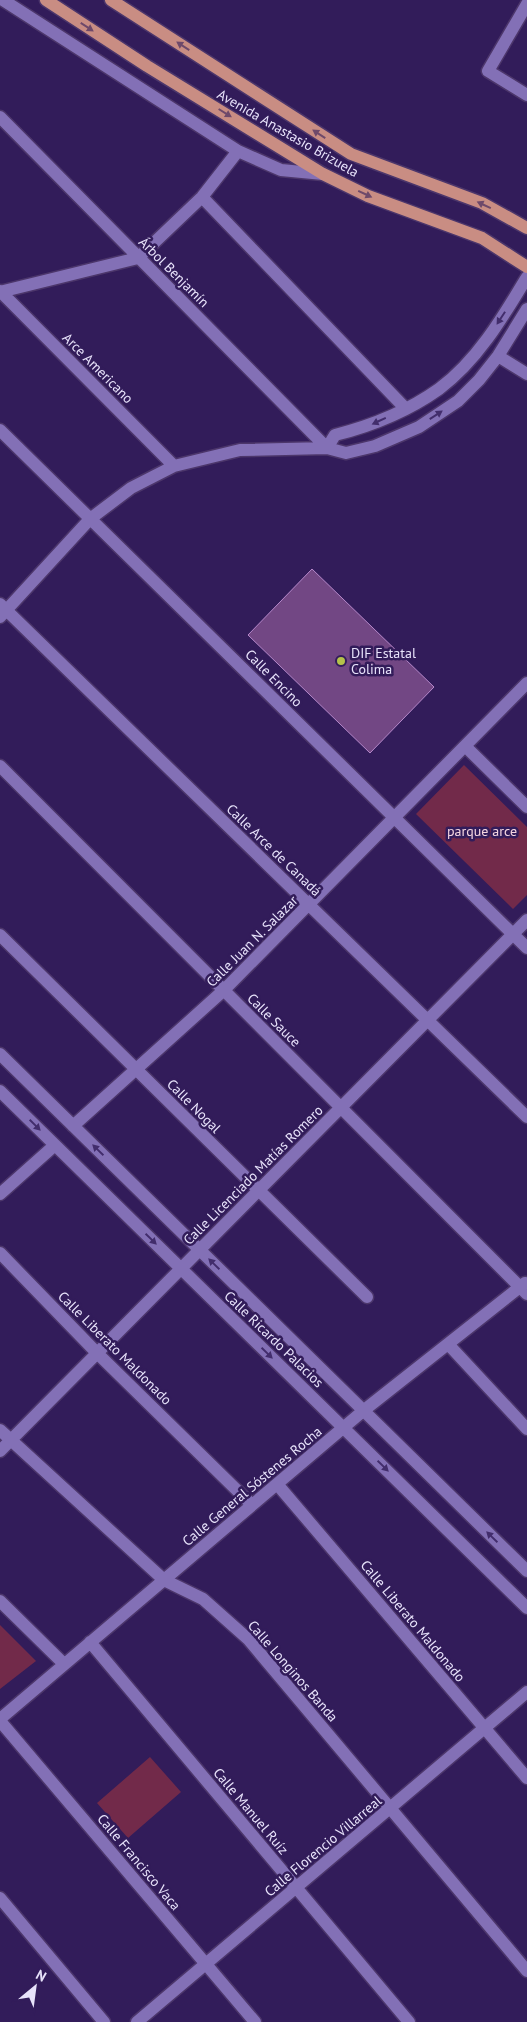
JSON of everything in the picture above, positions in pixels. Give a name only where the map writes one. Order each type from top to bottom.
[{"type":"main road","name":"Avenida Anastasio Brizuela","points":[[46,0],[147,66],[323,174],[368,196],[482,238],[527,266]]},
{"type":"main road","name":"Avenida Anastasio Brizuela","points":[[111,0],[351,154],[482,203],[527,228]]},
{"type":"street","points":[[3,0],[238,151],[281,170],[323,174]]},
{"type":"street","points":[[527,4],[488,71],[527,95]]},
{"type":"street","name":"Árbol Benjamín","points":[[0,117],[327,448]]},
{"type":"street","points":[[0,291],[138,258],[202,198],[238,151]]},
{"type":"street","points":[[202,198],[406,409]]},
{"type":"street","points":[[327,448],[335,436],[368,426],[406,409],[440,388],[464,366],[486,340],[527,277]]},
{"type":"street","name":"Arce Americano","points":[[0,291],[174,466]]},
{"type":"street","points":[[2,611],[90,520],[130,488],[174,466],[240,450],[327,448],[346,454],[375,446],[418,427],[458,402],[479,380],[498,356],[527,309]]},
{"type":"street","points":[[498,356],[527,374]]},
{"type":"street","name":"Calle Encino","points":[[0,430],[527,948]]},
{"type":"street","name":"Calle Arce de Canadá","points":[[2,611],[310,905],[527,1116]]},
{"type":"street","name":"Calle Juan N. Salazar","points":[[73,1126],[137,1071],[224,990],[527,683]]},
{"type":"street","points":[[465,746],[527,807]]},
{"type":"street","name":"Calle Sauce","points":[[0,766],[340,1108],[525,1287]]},
{"type":"street","name":"Calle Licenciado Matías Romero","points":[[0,1451],[527,920]]},
{"type":"street","name":"Calle Nogal","points":[[0,935],[367,1298]]},
{"type":"street","name":"Calle Ricardo Palacios","points":[[0,1054],[527,1571]]},
{"type":"street","name":"Calle Ricardo Palacios","points":[[0,1091],[527,1608]]},
{"type":"street","points":[[0,1194],[55,1145]]},
{"type":"street","name":"Calle Liberato Maldonado","points":[[0,1253],[97,1353],[252,1505]]},
{"type":"street","name":"Calle General Sóstenes Rocha","points":[[0,1720],[363,1411],[448,1344],[525,1287]]},
{"type":"street","points":[[448,1344],[527,1429]]},
{"type":"street","name":"Calle Longinos Banda","points":[[0,1430],[164,1580],[203,1599],[248,1639],[527,1970]]},
{"type":"street","name":"Calle Liberato Maldonado","points":[[277,1484],[527,1778]]},
{"type":"street","points":[[0,1601],[64,1664]]},
{"type":"street","name":"Calle Manuel Ruíz","points":[[90,1642],[408,2022]]},
{"type":"street","name":"Calle Florencio Villarreal","points":[[138,2022],[527,1692]]},
{"type":"street","name":"Calle Francisco Vaca","points":[[0,1720],[255,2022]]},
{"type":"street","points":[[0,1898],[104,2022]]},
{"type":"green space","name":"parque arce","points":[[464,765],[527,827],[527,895],[513,909],[416,814]]},
{"type":"green space","points":[[0,1625],[36,1661],[0,1689]]},
{"type":"green space","points":[[150,1757],[181,1792],[128,1838],[97,1803]]},
{"type":"building","name":"DIF Estatal Colima","points":[[312,569],[434,687],[370,753],[248,635]]},
{"type":"place","name":"DIF Estatal Colima","points":[[341,661]]}]
